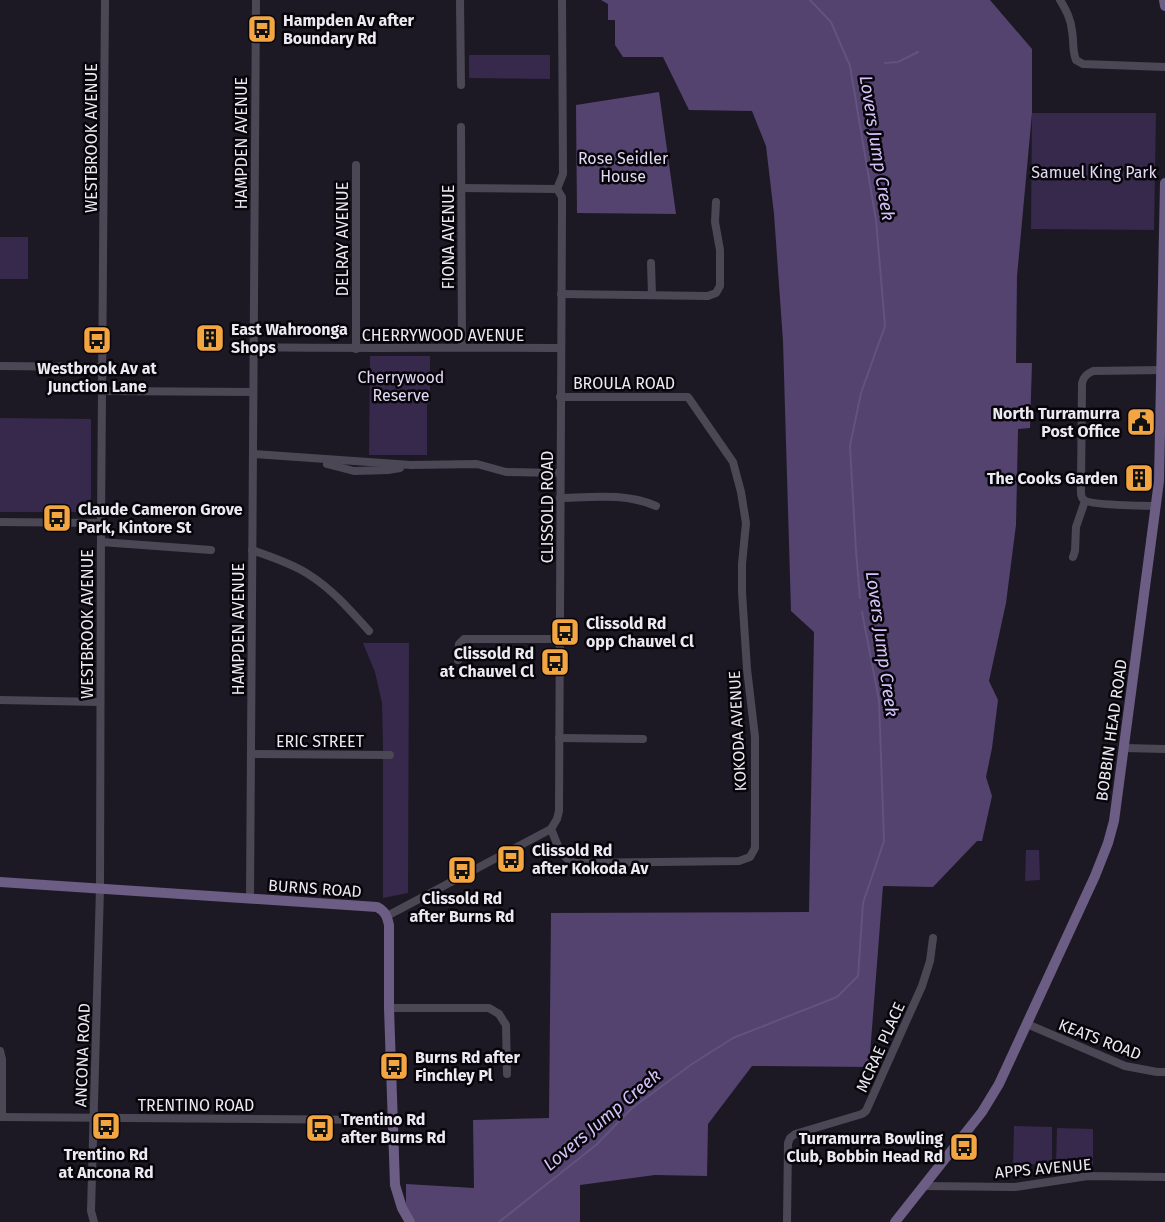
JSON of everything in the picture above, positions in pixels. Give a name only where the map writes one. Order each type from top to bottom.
[{"type":"main road","points":[[1164,0],[1165,6]]},
{"type":"main road","name":"BOBBIN HEAD ROAD","points":[[899,1219],[952,1152],[999,1084],[1083,902],[1108,843],[1114,821],[1155,506],[1163,463],[1165,183]]},
{"type":"main road","name":"BURNS ROAD","points":[[0,882],[377,907],[382,909],[387,916]]},
{"type":"main road","points":[[387,916],[395,1185],[402,1208],[410,1222]]},
{"type":"street","name":"WESTBROOK AVENUE","points":[[100,888],[105,0]]},
{"type":"street","name":"HAMPDEN AVENUE","points":[[250,898],[256,0]]},
{"type":"street","points":[[460,0],[461,85]]},
{"type":"street","name":"CLISSOLD ROAD","points":[[551,829],[558,819],[559,811],[562,197],[557,189],[563,174],[562,0]]},
{"type":"street","points":[[1060,0],[1069,15],[1076,60],[1083,64],[1165,67]]},
{"type":"street","name":"FIONA AVENUE","points":[[461,127],[462,347]]},
{"type":"street","name":"DELRAY AVENUE","points":[[356,165],[356,349]]},
{"type":"street","points":[[462,188],[557,189]]},
{"type":"street","points":[[561,294],[708,296],[716,292],[720,286],[720,250],[715,222],[716,202]]},
{"type":"street","points":[[651,263],[652,295]]},
{"type":"street","name":"CHERRYWOOD AVENUE","points":[[254,347],[560,348]]},
{"type":"street","points":[[0,366],[102,367]]},
{"type":"street","points":[[1085,501],[1082,498],[1081,486],[1083,378],[1088,373],[1098,370],[1162,370]]},
{"type":"street","points":[[102,391],[254,392]]},
{"type":"street","name":"BROULA ROAD","points":[[560,397],[688,397]]},
{"type":"street","name":"KOKODA AVENUE","points":[[551,829],[565,858],[575,863],[740,861],[750,857],[755,848],[754,736],[742,592],[746,523],[733,462],[688,397]]},
{"type":"street","points":[[253,454],[306,458],[354,471],[388,470],[411,465],[477,464],[506,472],[560,473]]},
{"type":"street","points":[[560,498],[616,496],[645,501],[656,506]]},
{"type":"street","points":[[1085,501],[1155,506]]},
{"type":"street","points":[[1073,557],[1076,551],[1076,527],[1085,501]]},
{"type":"street","points":[[0,522],[101,523]]},
{"type":"street","points":[[101,542],[211,550]]},
{"type":"street","points":[[252,550],[306,573],[329,589],[369,631]]},
{"type":"street","points":[[458,660],[459,644],[464,639],[560,639]]},
{"type":"street","points":[[0,700],[100,702]]},
{"type":"street","points":[[559,738],[643,739]]},
{"type":"street","points":[[1124,748],[1165,749]]},
{"type":"street","name":"ERIC STREET","points":[[251,754],[390,755]]},
{"type":"street","points":[[387,916],[551,829]]},
{"type":"street","name":"ANCONA ROAD","points":[[94,1222],[91,1211],[100,888]]},
{"type":"street","name":"MCRAE PLACE","points":[[787,1222],[788,1143],[790,1138],[795,1134],[866,1111],[922,986],[930,961],[933,938]]},
{"type":"street","points":[[389,1008],[489,1008],[495,1011],[506,1025],[507,1074]]},
{"type":"street","name":"KEATS ROAD","points":[[1027,1024],[1125,1066],[1165,1072]]},
{"type":"street","points":[[0,1051],[2,1059],[1,1117]]},
{"type":"street","name":"TRENTINO ROAD","points":[[1,1117],[393,1120]]},
{"type":"street","name":"APPS AVENUE","points":[[924,1186],[1015,1187],[1088,1176],[1165,1177]]},
{"type":"green space","points":[[601,0],[990,0],[1032,49],[1032,113],[1017,276],[1016,363],[1032,363],[1030,428],[1018,429],[1016,525],[1006,603],[989,681],[998,700],[986,777],[992,796],[982,841],[977,841],[933,887],[883,886],[869,1067],[752,1066],[708,1124],[707,1176],[655,1175],[580,1185],[580,1222],[413,1222],[406,1207],[406,1184],[474,1188],[473,1120],[549,1118],[551,913],[809,912],[814,632],[791,611],[783,341],[774,214],[766,146],[752,111],[689,110],[663,57],[623,57],[615,45],[615,20],[608,20],[608,4]]},
{"type":"green space","points":[[469,55],[550,55],[550,79],[469,78]]},
{"type":"green space","name":"Rose Seidler House","points":[[659,92],[676,214],[577,213],[576,105]]},
{"type":"green space","name":"Samuel King Park","points":[[1032,113],[1156,113],[1154,230],[1031,229]]},
{"type":"green space","points":[[0,237],[28,237],[28,279],[0,279]]},
{"type":"green space","name":"Cherrywood Reserve","points":[[370,356],[430,356],[427,455],[369,455]]},
{"type":"green space","points":[[0,418],[91,419],[91,512],[0,512]]},
{"type":"green space","points":[[363,643],[409,643],[408,893],[383,898],[382,703],[375,672]]},
{"type":"green space","points":[[1026,850],[1039,850],[1040,880],[1025,881]]},
{"type":"green space","points":[[1014,1126],[1052,1127],[1052,1165],[1013,1164]]},
{"type":"green space","points":[[1057,1128],[1093,1129],[1093,1165],[1056,1165]]},
{"type":"waterway","name":"Lovers Jump Creek","points":[[810,0],[831,22],[850,66],[876,220],[885,326],[861,393],[850,446],[860,598]]},
{"type":"waterway","points":[[885,63],[898,62],[918,52]]},
{"type":"waterway","name":"Lovers Jump Creek","points":[[499,1222],[596,1145],[632,1108],[692,1064],[733,1038],[837,997],[858,976],[863,903],[884,841],[879,700],[862,612]]},
{"type":"place","name":"Hampden Av after Boundary Rd","points":[[262,29]]},
{"type":"place","name":"East Wahroonga Shops","points":[[210,338]]},
{"type":"place","name":"Westbrook Av at Junction Lane","points":[[97,340]]},
{"type":"place","name":"North Turramurra Post Office","points":[[1141,422]]},
{"type":"place","name":"The Cooks Garden","points":[[1139,478]]},
{"type":"place","name":"Claude Cameron Grove Park, Kintore St","points":[[57,518]]},
{"type":"place","name":"Clissold Rd opp Chauvel Cl","points":[[565,632]]},
{"type":"place","name":"Clissold Rd at Chauvel Cl","points":[[555,662]]},
{"type":"place","name":"Clissold Rd after Kokoda Av","points":[[511,859]]},
{"type":"place","name":"Clissold Rd after Burns Rd","points":[[462,870]]},
{"type":"place","name":"Burns Rd after Finchley Pl","points":[[394,1066]]},
{"type":"place","name":"Trentino Rd at Ancona Rd","points":[[106,1126]]},
{"type":"place","name":"Trentino Rd after Burns Rd","points":[[320,1128]]},
{"type":"place","name":"Turramurra Bowling Club, Bobbin Head Rd","points":[[964,1147]]}]
